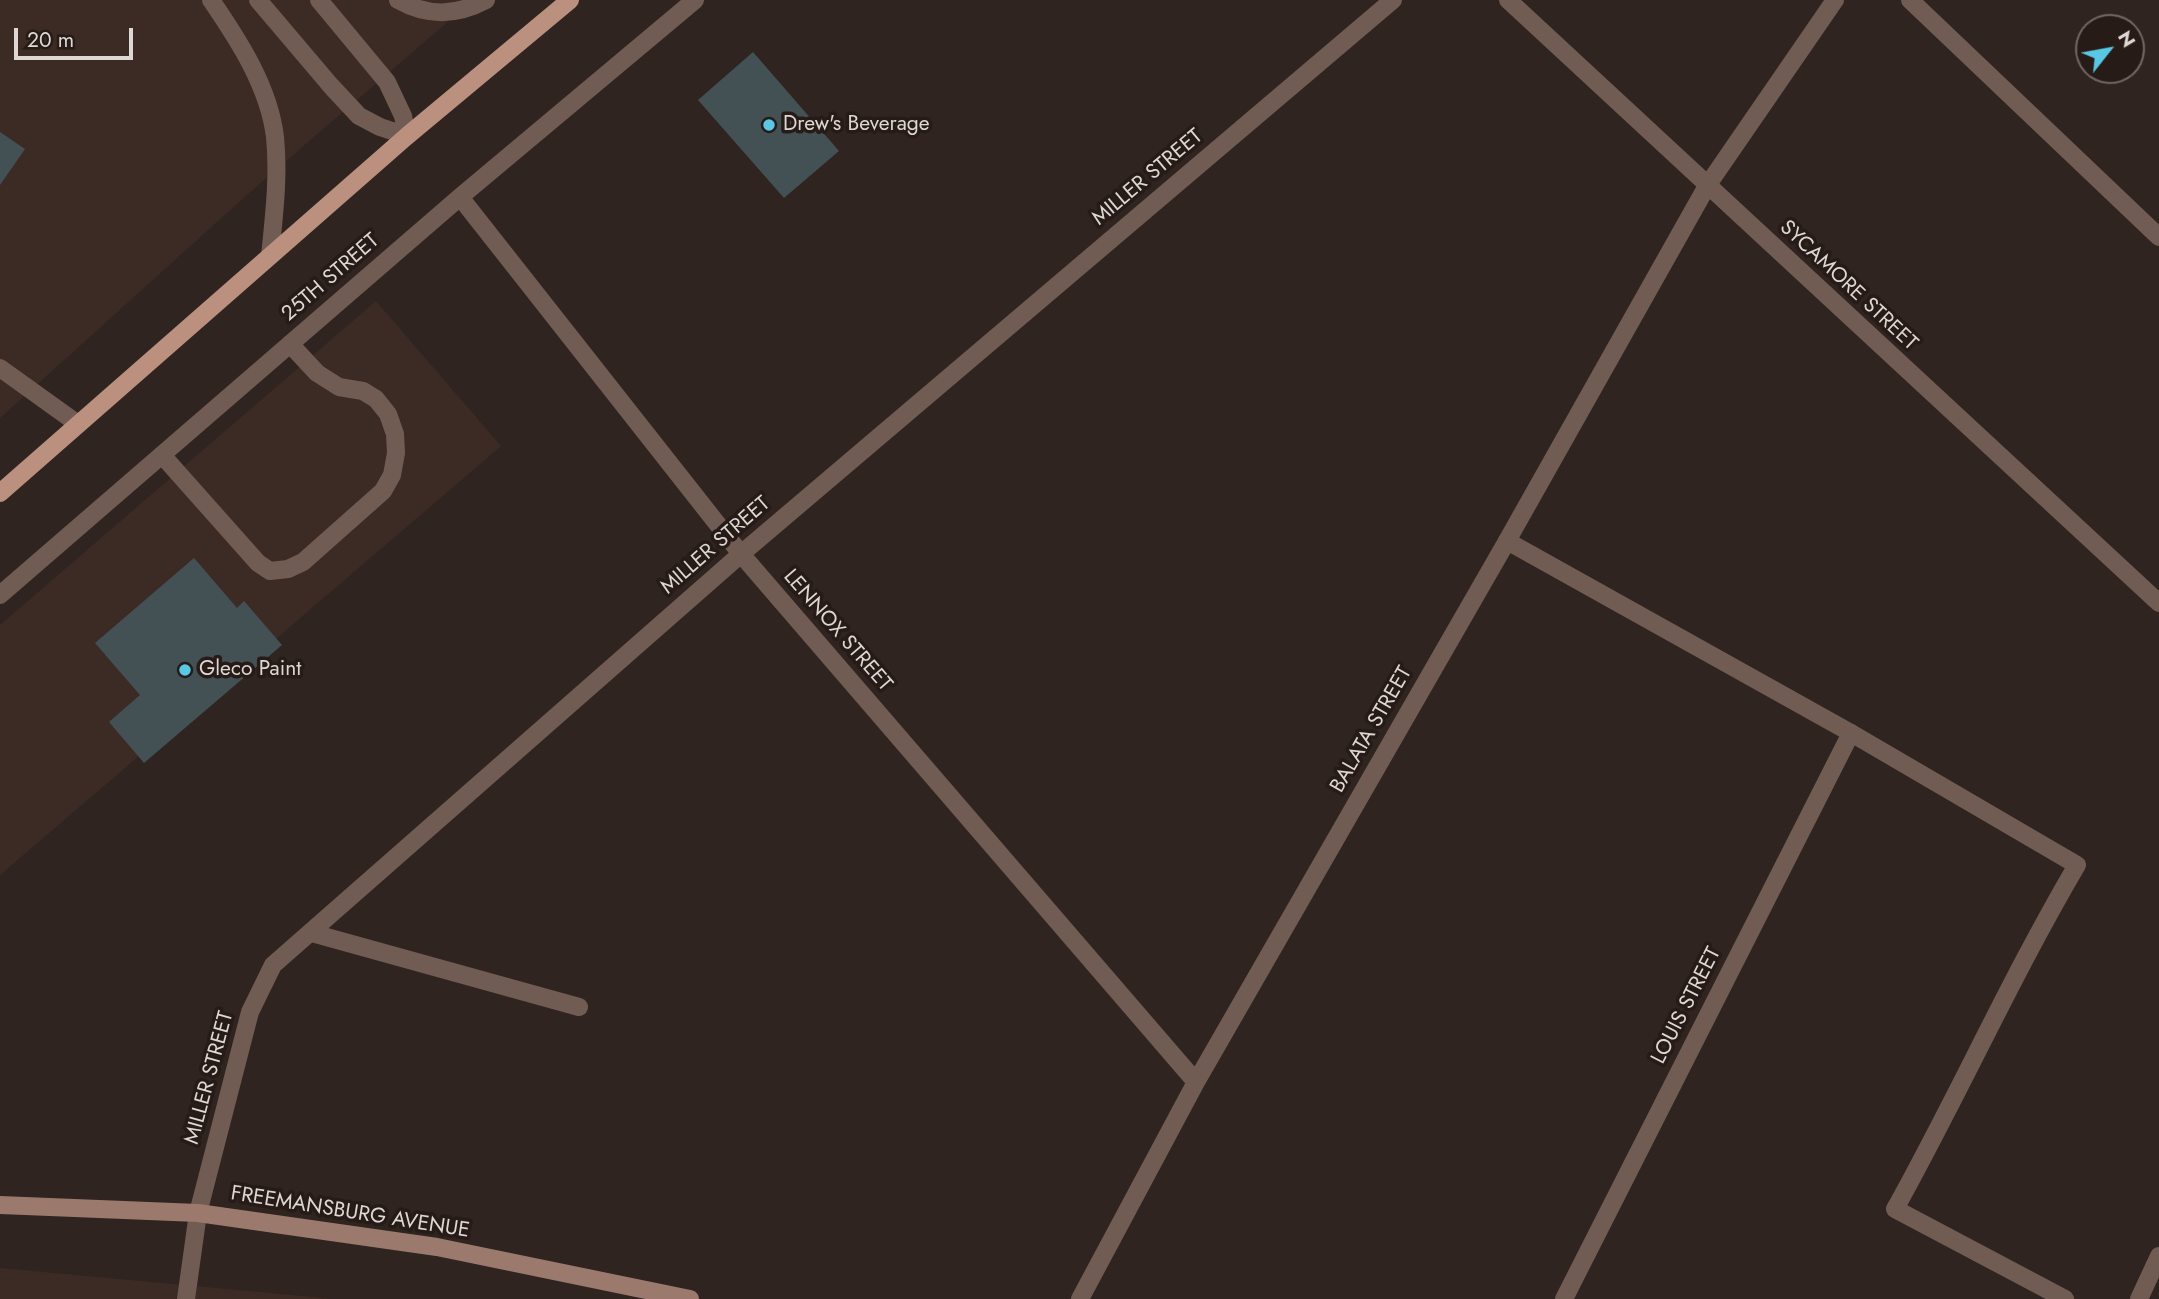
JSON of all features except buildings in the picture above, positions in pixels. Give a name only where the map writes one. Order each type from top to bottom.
[{"type":"main road","points":[[0,493],[407,136],[570,0]]},
{"type":"main road","name":"FREEMANSBURG AVENUE","points":[[0,1205],[198,1213],[437,1247],[690,1299]]},
{"type":"street","points":[[211,0],[235,35],[255,74],[272,125],[276,184],[270,256]]},
{"type":"street","points":[[258,0],[359,116],[407,136]]},
{"type":"street","points":[[319,0],[387,82],[400,107],[407,136]]},
{"type":"street","points":[[398,0],[437,14],[474,6],[486,0]]},
{"type":"street","name":"25TH STREET","points":[[0,595],[460,197],[695,0]]},
{"type":"street","name":"MILLER STREET","points":[[186,1299],[198,1213],[250,1012],[274,965],[741,554],[1393,0]]},
{"type":"street","name":"SYCAMORE STREET","points":[[1508,0],[2159,603]]},
{"type":"street","name":"BALATA STREET","points":[[1080,1299],[1196,1082],[1507,541],[1707,186],[1835,0]]},
{"type":"street","points":[[1910,0],[2159,237]]},
{"type":"street","name":"LENNOX STREET","points":[[460,197],[741,554],[1196,1082]]},
{"type":"street","points":[[162,455],[258,563],[270,571],[288,569],[303,562],[383,491],[392,475],[396,453],[395,434],[388,414],[376,399],[363,391],[339,387],[317,373],[289,344]]},
{"type":"street","points":[[0,368],[78,424]]},
{"type":"street","points":[[1507,541],[1851,733],[2077,865],[2036,935],[1925,1156],[1895,1209],[2064,1299]]},
{"type":"street","name":"LOUIS STREET","points":[[1564,1299],[1851,733]]},
{"type":"street","points":[[312,933],[579,1007]]},
{"type":"street","points":[[2139,1299],[2159,1256]]},
{"type":"shaded area","points":[[0,0],[473,0],[249,193],[0,418]]},
{"type":"shaded area","points":[[376,301],[501,446],[0,875],[0,625]]},
{"type":"shaded area","points":[[0,1268],[313,1297],[330,1299],[0,1299]]},
{"type":"place","name":"Drew's Beverage","points":[[769,125]]},
{"type":"place","name":"Gleco Paint","points":[[185,670]]}]
